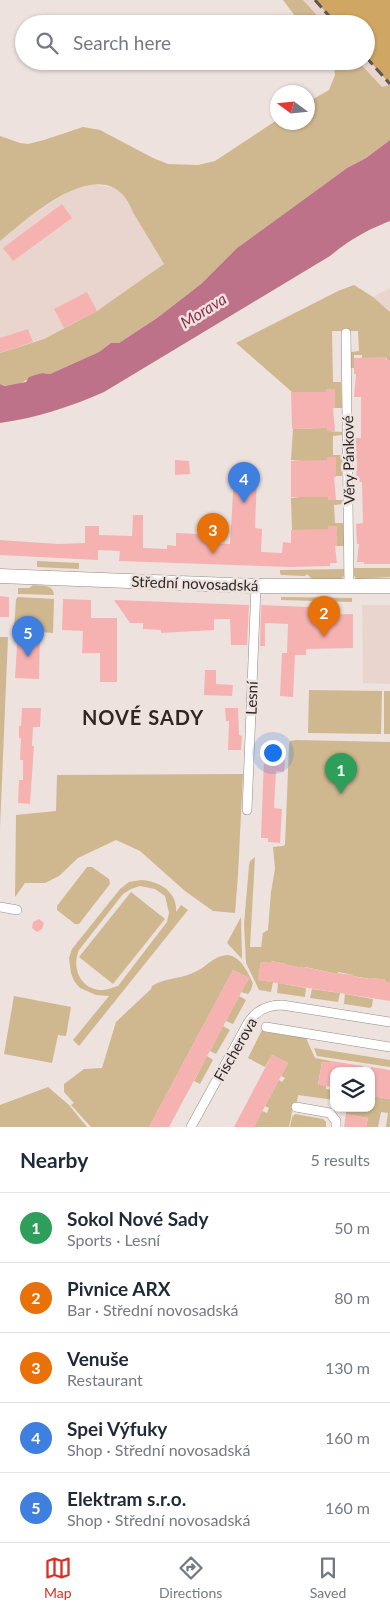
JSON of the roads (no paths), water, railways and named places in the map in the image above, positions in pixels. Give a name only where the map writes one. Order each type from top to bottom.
[{"type":"main road","name":"Střední novosadská","points":[[0,576],[256,586],[390,586]]},
{"type":"street","name":"Věry Pánkové","points":[[346,333],[349,586]]},
{"type":"street","name":"Lesní","points":[[247,810],[256,586]]},
{"type":"street","points":[[0,907],[17,910]]},
{"type":"street","name":"Fischerova","points":[[191,1127],[248,1023],[261,1009],[282,1005],[390,1022]]},
{"type":"street","name":"Fischerova","points":[[266,1027],[390,1047]]},
{"type":"street","points":[[296,1107],[330,1113],[336,1121],[336,1127]]},
{"type":"water","name":"Morava","points":[[390,140],[390,221],[358,236],[330,256],[104,392],[53,411],[0,423],[0,384],[5,386],[26,382],[29,377],[42,373],[50,374],[99,352],[111,343],[119,343],[157,318],[201,284],[237,248],[347,168],[366,158]]},
{"type":"railway","points":[[315,0],[328,15]]},
{"type":"railway","points":[[375,67],[390,84]]},
{"type":"place","name":"Spei Výfuky","points":[[244,503]]},
{"type":"place","name":"Venuše","points":[[213,554]]},
{"type":"place","name":"Pivnice ARX","points":[[324,637]]},
{"type":"place","name":"Elektram s.r.o.","points":[[28,657]]},
{"type":"place","name":"Sokol Nové Sady","points":[[341,794]]},
{"type":"district","name":"NOVÉ SADY","points":[[143,717]]}]
